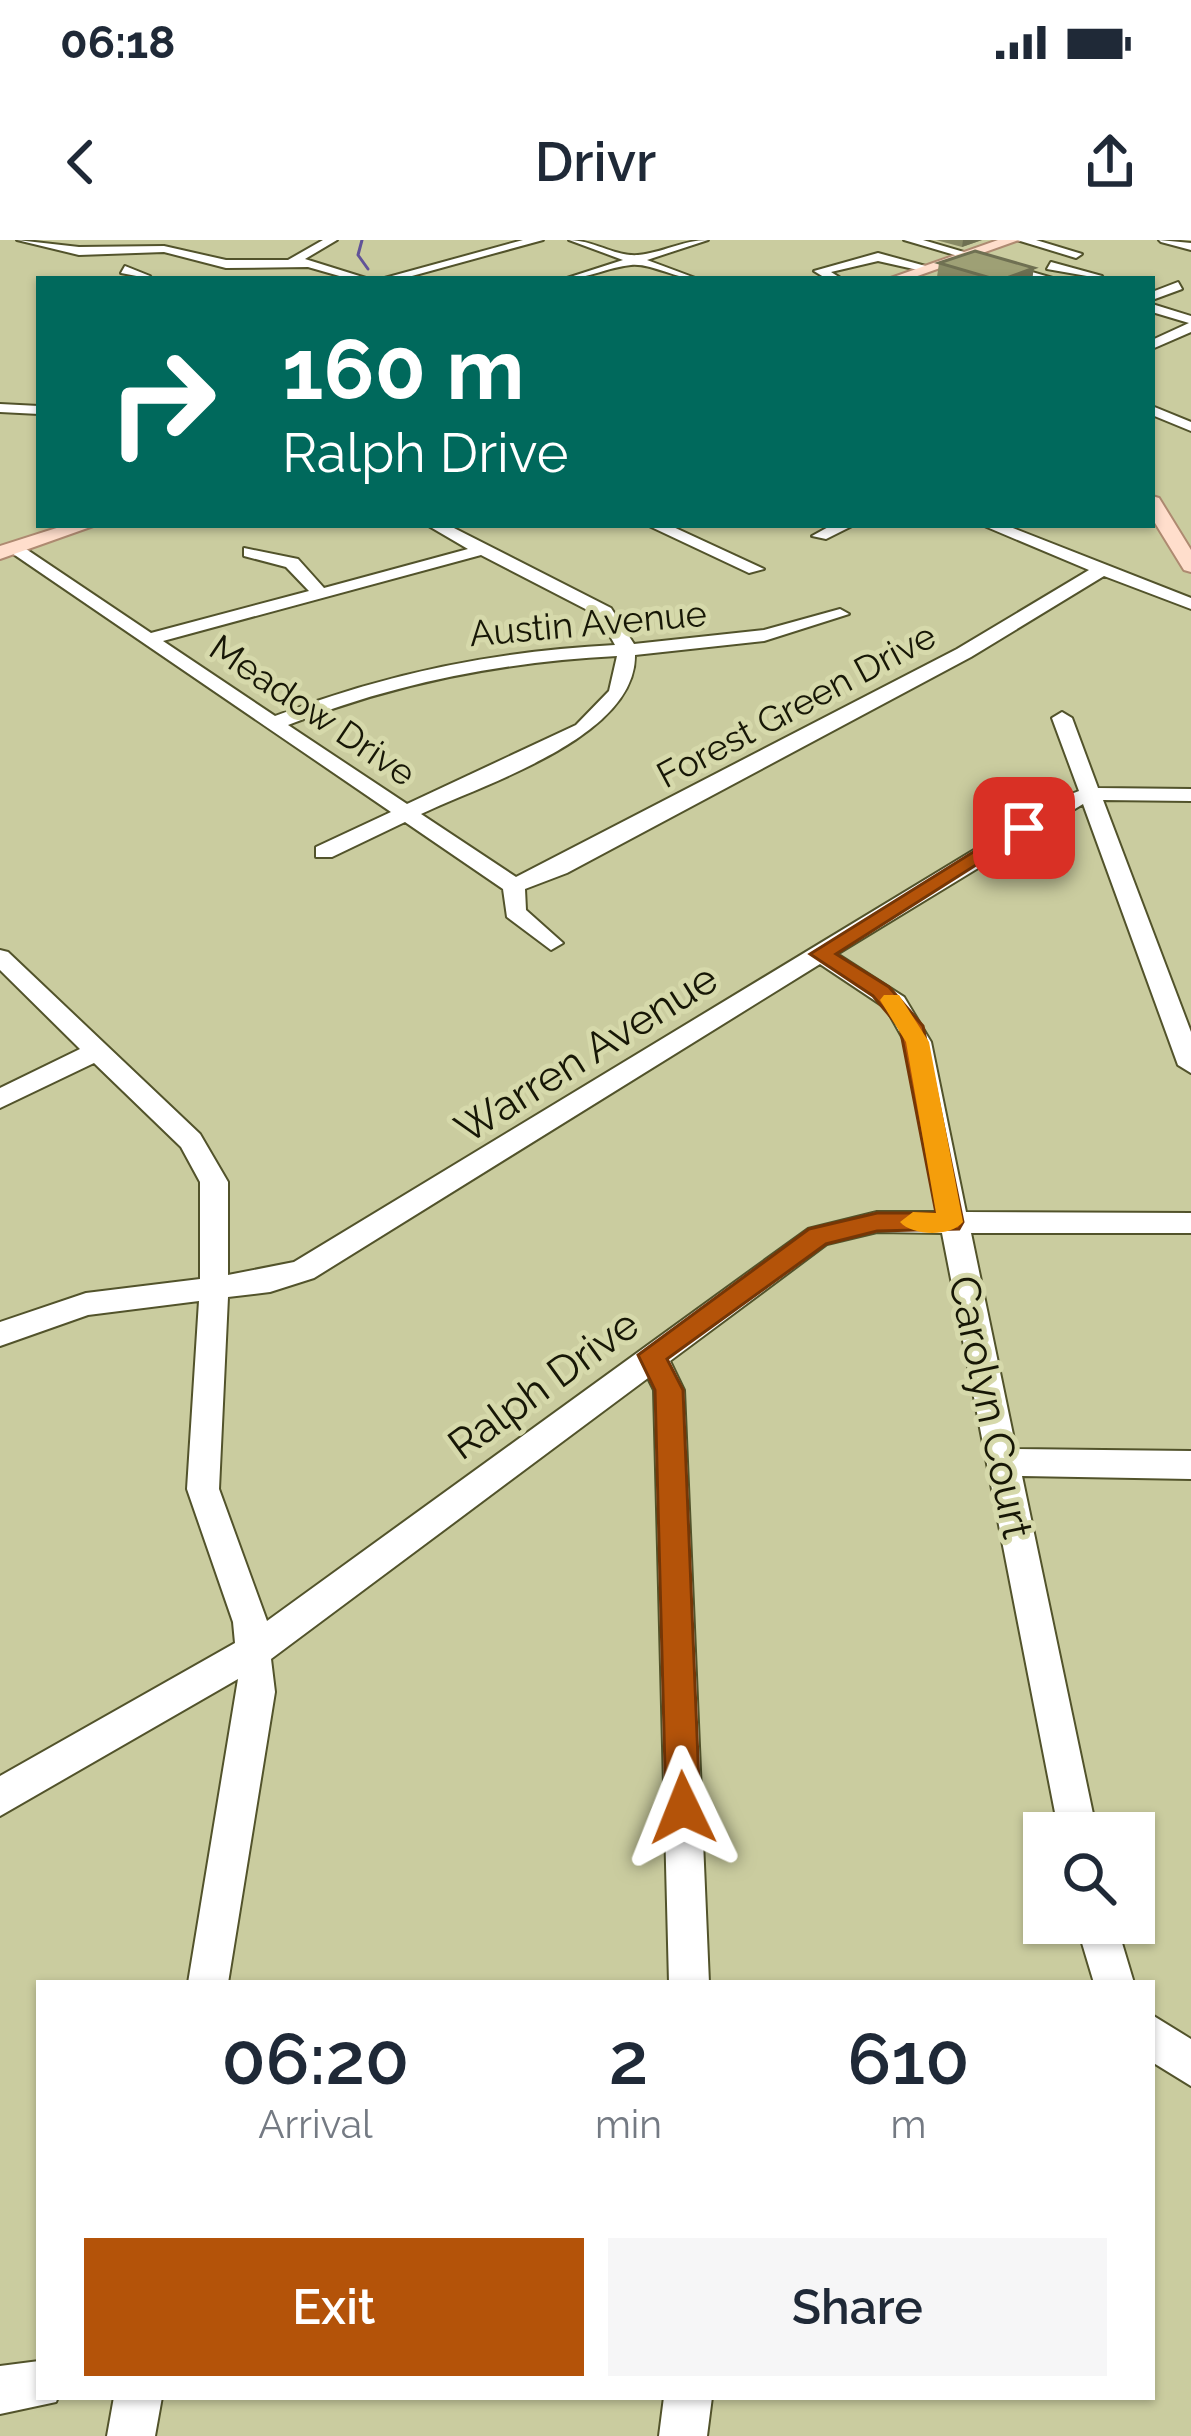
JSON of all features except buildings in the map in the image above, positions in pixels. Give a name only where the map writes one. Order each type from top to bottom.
[{"type":"main road","points":[[904,276],[1012,240]]},
{"type":"main road","points":[[1155,507],[1191,566]]},
{"type":"main road","points":[[7,551],[77,528]]},
{"type":"street","points":[[23,240],[80,250],[159,248],[219,263],[292,262],[333,267],[356,276]]},
{"type":"street","points":[[292,262],[331,240]]},
{"type":"street","points":[[399,276],[537,240]]},
{"type":"street","points":[[575,240],[683,276]]},
{"type":"street","points":[[580,276],[702,240]]},
{"type":"street","points":[[910,240],[1087,276]]},
{"type":"street","points":[[1023,240],[1076,254]]},
{"type":"street","points":[[1165,240],[1191,247]]},
{"type":"street","points":[[10,248],[41,241]]},
{"type":"street","points":[[687,244],[714,251]]},
{"type":"street","points":[[830,276],[820,271],[874,257],[927,268]]},
{"type":"street","points":[[125,270],[139,276]]},
{"type":"street","points":[[1155,294],[1178,286]]},
{"type":"street","points":[[1155,296],[1184,303]]},
{"type":"street","points":[[1155,309],[1191,323]]},
{"type":"street","points":[[1155,343],[1191,323]]},
{"type":"street","points":[[0,408],[36,410]]},
{"type":"street","points":[[1155,411],[1191,427]]},
{"type":"street","points":[[324,852],[600,718],[624,689],[626,653],[620,632],[604,612],[441,528]]},
{"type":"street","points":[[663,528],[755,569]]},
{"type":"street","points":[[820,536],[839,528]]},
{"type":"street","points":[[998,528],[1191,604]]},
{"type":"street","points":[[148,640],[230,612],[406,574],[483,549]]},
{"type":"street","name":"Meadow Drive","points":[[7,551],[274,723],[514,886],[515,912],[550,943]]},
{"type":"street","points":[[250,552],[292,563],[318,591]]},
{"type":"street","name":"Forest Green Drive","points":[[514,886],[559,868],[889,694],[1102,568]]},
{"type":"street","name":"Austin Avenue","points":[[274,723],[370,687],[432,671],[542,654],[732,645],[840,614]]},
{"type":"street","points":[[1062,718],[1191,1065]]},
{"type":"street","name":"Warren Avenue","points":[[0,1334],[86,1304],[288,1276],[329,1257],[1065,803],[1091,794],[1191,795]]},
{"type":"street","name":"Carolyn Court","points":[[821,954],[881,992],[911,1026],[1074,1812]]},
{"type":"street","points":[[0,957],[206,1160],[217,1198],[203,1490],[256,1648],[257,1691],[209,1980]]},
{"type":"street","points":[[0,1100],[97,1051]]},
{"type":"street","name":"Ralph Drive","points":[[0,1797],[256,1648],[818,1236],[877,1222],[1191,1223]]},
{"type":"street","points":[[652,1355],[669,1390],[688,1980]]},
{"type":"street","points":[[1004,1462],[1191,1466]]},
{"type":"street","points":[[1102,1944],[1113,1980]]},
{"type":"street","points":[[1155,2038],[1191,2065]]},
{"type":"street","points":[[0,2390],[36,2385]]},
{"type":"street","points":[[131,2436],[137,2400]]},
{"type":"street","points":[[683,2436],[688,2400]]},
{"type":"waterway","points":[[362,240],[358,255],[368,269]]},
{"type":"slow traffic","points":[[892,1000],[904,1013],[917,1042],[950,1222],[913,1222]]},
{"type":"route","points":[[683,1808],[669,1390],[652,1355],[818,1236],[877,1222],[950,1222],[911,1026],[895,1003],[821,954],[1024,828]]}]
